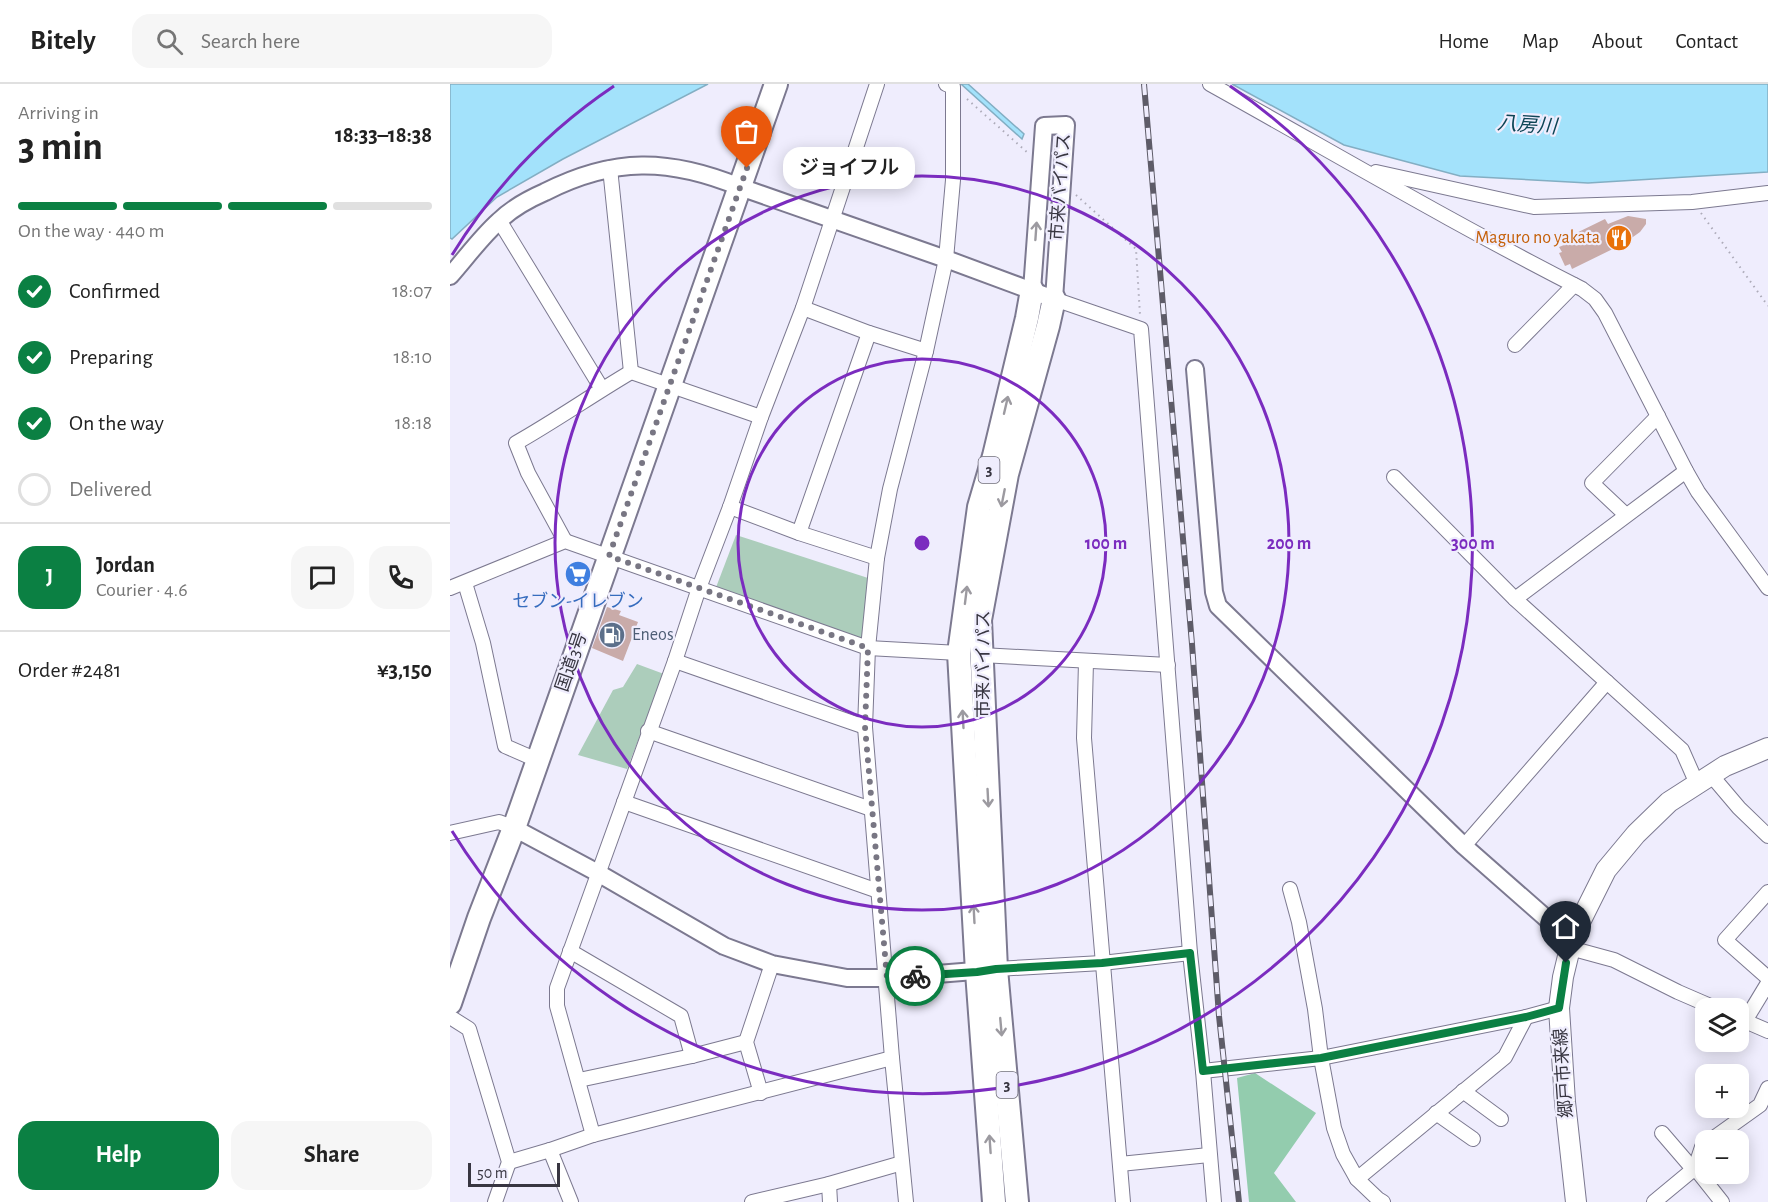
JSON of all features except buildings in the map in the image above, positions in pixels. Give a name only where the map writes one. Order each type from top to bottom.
[{"type":"highway","name":"国道3号","points":[[450,1003],[457,957],[479,918],[514,828],[776,84]]},
{"type":"highway","name":"市来バイパス","points":[[994,1202],[987,970],[970,654],[978,507],[994,456],[1032,290]]},
{"type":"highway","name":"市来バイパス","points":[[970,654],[980,620],[1007,474],[1054,299]]},
{"type":"highway","name":"市来バイパス","points":[[987,970],[1017,1202]]},
{"type":"main road","name":"郷戸市来線","points":[[1576,1202],[1565,1102],[1559,1008],[1571,945],[1587,906],[1613,861],[1636,834],[1669,802],[1725,766],[1768,748]]},
{"type":"street","points":[[593,1135],[557,1006],[557,988],[675,661],[699,588],[803,308],[877,84]]},
{"type":"street","points":[[1210,84],[1422,204],[1582,289],[1595,299],[1605,313],[1698,492],[1768,588]]},
{"type":"street","points":[[906,1202],[865,727],[868,648],[877,558],[890,489],[926,351],[946,259],[953,180],[950,86]]},
{"type":"street","name":"市来バイパス","points":[[1032,290],[1044,126],[1066,125],[1054,299]]},
{"type":"street","points":[[450,276],[499,220],[530,199],[565,182],[610,168],[643,165],[675,167],[712,176],[1141,329],[1190,953],[1214,1202]]},
{"type":"street","points":[[610,168],[631,372]]},
{"type":"street","points":[[1363,169],[1534,207],[1692,202],[1768,193]]},
{"type":"street","points":[[499,220],[602,389]]},
{"type":"street","points":[[1515,345],[1574,285]]},
{"type":"street","points":[[803,308],[869,333],[926,351]]},
{"type":"street","points":[[799,533],[869,333]]},
{"type":"street","points":[[1195,369],[1214,592],[1218,606],[1464,846],[1571,945],[1614,960],[1695,1000]]},
{"type":"street","points":[[631,372],[761,417]]},
{"type":"street","points":[[565,541],[528,473],[516,443],[546,427],[631,372]]},
{"type":"street","points":[[1626,515],[1592,483],[1658,416]]},
{"type":"street","points":[[1515,599],[1686,471]]},
{"type":"street","points":[[1394,477],[1515,599],[1682,750],[1704,779],[1768,836]]},
{"type":"street","points":[[730,507],[799,533],[877,558]]},
{"type":"street","points":[[450,588],[565,541],[868,648],[1168,665]]},
{"type":"street","points":[[465,583],[483,643],[505,746],[537,760]]},
{"type":"street","points":[[675,661],[865,727]]},
{"type":"street","points":[[1086,662],[1084,738],[1123,1202]]},
{"type":"street","points":[[1464,846],[1607,682]]},
{"type":"street","points":[[648,731],[871,809]]},
{"type":"street","points":[[624,802],[878,891]]},
{"type":"street","points":[[450,833],[499,822],[598,873],[724,946],[772,964],[847,978],[887,978],[1102,963],[1190,953]]},
{"type":"street","points":[[1290,889],[1299,922],[1321,1058],[1342,1154],[1357,1179],[1383,1202]]},
{"type":"street","points":[[1768,892],[1725,940],[1768,978]]},
{"type":"street","points":[[570,951],[681,1016],[692,1056]]},
{"type":"street","points":[[762,1093],[746,1042],[772,964]]},
{"type":"street","points":[[1749,1010],[1768,983]]},
{"type":"street","points":[[1203,1071],[1321,1058],[1526,1017],[1559,1008]]},
{"type":"street","points":[[450,1017],[469,1029],[509,1162],[495,1202]]},
{"type":"street","points":[[1357,1179],[1505,1057],[1526,1017]]},
{"type":"street","points":[[1749,1023],[1768,1031]]},
{"type":"street","points":[[579,1080],[746,1042]]},
{"type":"street","points":[[509,1162],[593,1135],[892,1059]]},
{"type":"street","points":[[1464,1091],[1501,1119]]},
{"type":"street","points":[[1725,1130],[1760,1105],[1767,1095]]},
{"type":"street","points":[[1436,1113],[1473,1139]]},
{"type":"street","points":[[1662,1133],[1722,1202]]},
{"type":"street","points":[[550,1150],[571,1202]]},
{"type":"street","points":[[1120,1164],[1209,1155]]},
{"type":"street","points":[[755,1202],[829,1184],[902,1162]]},
{"type":"street","points":[[1653,1202],[1694,1169]]},
{"type":"street","points":[[829,1184],[830,1202]]},
{"type":"path","points":[[950,86],[1032,156]]},
{"type":"path","points":[[1692,202],[1768,306]]},
{"type":"path","points":[[1094,212],[1136,249],[1141,329]]},
{"type":"green space","points":[[736,535],[868,578],[865,643],[715,590]]},
{"type":"green space","points":[[637,664],[664,674],[627,769],[578,755],[613,690],[623,687]]},
{"type":"green space","points":[[1255,1073],[1316,1113],[1274,1173],[1296,1202],[1249,1202],[1237,1078]]},
{"type":"water","points":[[450,84],[708,84],[563,159],[497,197],[452,239],[450,238]]},
{"type":"water","points":[[961,84],[968,84],[1024,134],[1022,139]]},
{"type":"water","name":"八房川","points":[[1232,84],[1768,84],[1768,172],[1588,183],[1460,176],[1344,145]]},
{"type":"railway","points":[[1144,84],[1192,644],[1219,1016],[1239,1202]]},
{"type":"way so far","points":[[747,168],[609,556],[868,648],[865,727],[887,978],[915,976]]},
{"type":"place","name":"ジョイフル","points":[[747,168]]},
{"type":"place","name":"Maguro no yakata","points":[[1619,238]]},
{"type":"place","name":"セブン-イレブン","points":[[578,574]]},
{"type":"place","name":"Eneos","points":[[612,635]]},
{"type":"route","points":[[915,976],[1102,963],[1190,953],[1203,1071],[1321,1058],[1526,1017],[1559,1008],[1566,963]]}]
